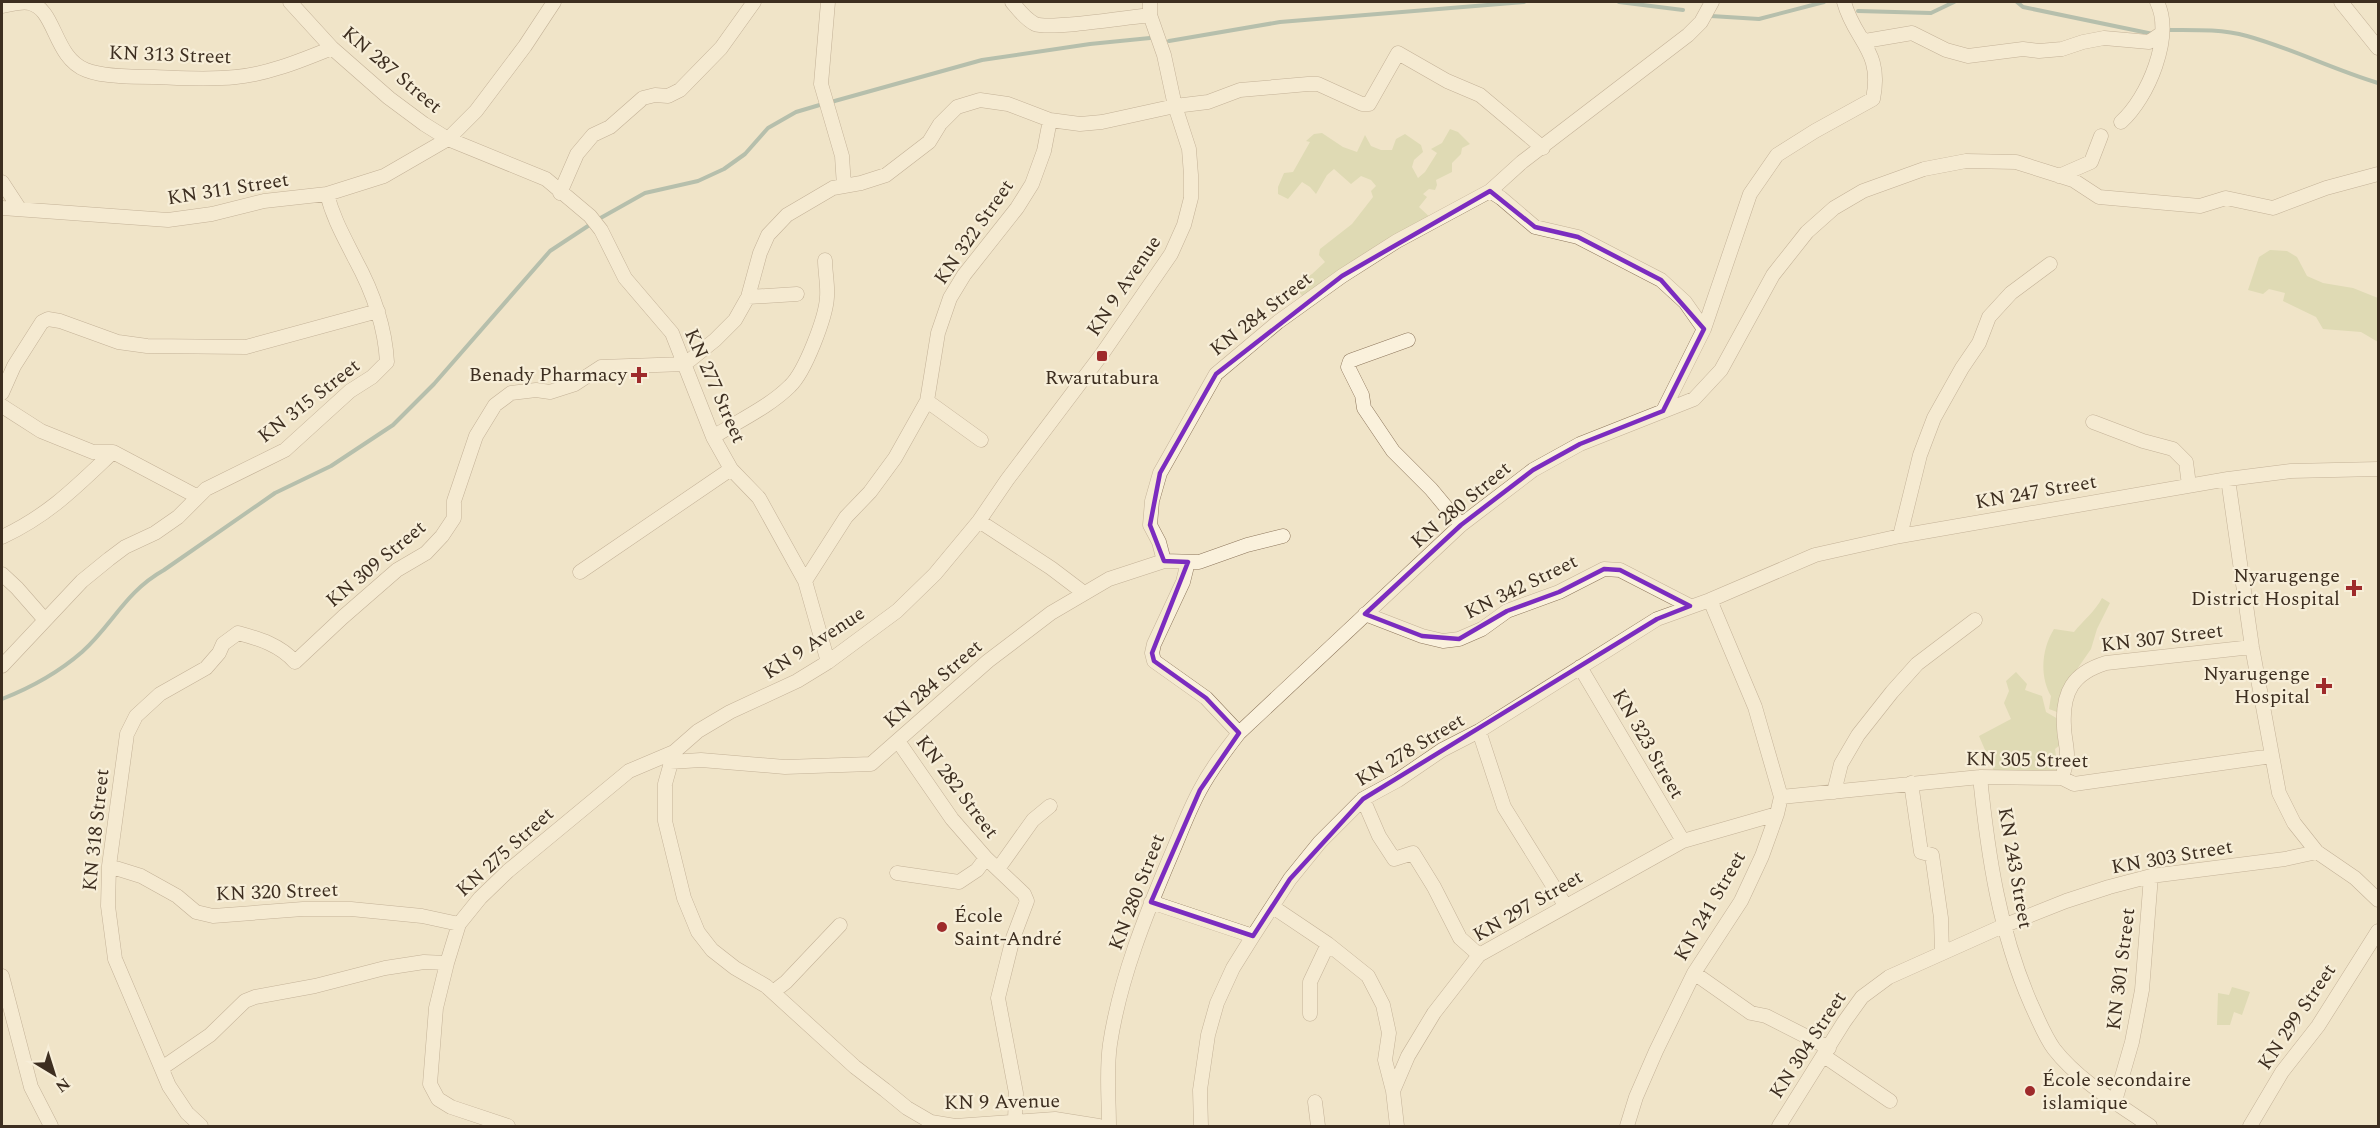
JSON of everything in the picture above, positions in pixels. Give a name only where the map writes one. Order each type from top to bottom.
[{"type":"street","name":"KN 313 Street","points":[[2,6],[27,2],[38,6],[44,13],[63,51],[73,63],[87,70],[135,77],[238,77],[300,61],[332,48]]},
{"type":"street","name":"KN 287 Street","points":[[290,2],[332,48],[389,98],[448,139]]},
{"type":"street","name":"KN 311 Street","points":[[2,208],[168,220],[264,201],[327,194],[384,176],[448,139],[476,111],[525,46],[554,2]]},
{"type":"street","points":[[560,193],[578,154],[593,135],[610,127],[643,98],[655,95],[668,96],[680,90],[721,48],[754,2]]},
{"type":"street","points":[[828,2],[821,84],[842,156],[844,186]]},
{"type":"street","points":[[1012,2],[1024,16],[1036,24],[1054,25],[1150,8]]},
{"type":"street","name":"KN 284 Street","points":[[672,757],[785,766],[871,764],[987,661],[1050,613],[1109,579],[1164,561],[1150,520],[1157,482],[1216,374],[1278,322],[1342,276],[1397,241],[1490,191],[1514,169],[1688,35],[1701,22],[1712,2]]},
{"type":"street","points":[[1663,411],[1704,329],[1750,194],[1777,155],[1873,99],[1876,84],[1875,70],[1864,41],[1844,2]]},
{"type":"street","points":[[2121,122],[2142,98],[2153,74],[2162,33],[2162,11],[2157,2]]},
{"type":"street","points":[[2341,2],[2379,48]]},
{"type":"street","name":"KN 9 Avenue","points":[[1100,1126],[1055,1119],[955,1126],[931,1122],[907,1108],[855,1066],[773,992],[735,969],[712,950],[698,932],[684,897],[665,821],[665,784],[672,757],[698,731],[730,712],[797,681],[828,662],[897,611],[957,550],[1102,354],[1172,254],[1184,225],[1191,198],[1189,149],[1175,106],[1164,55],[1150,8]]},
{"type":"street","points":[[1864,41],[1912,33],[1946,50],[1968,56],[2023,49],[2039,51],[2062,49],[2104,38],[2149,42],[2162,33]]},
{"type":"street","points":[[685,364],[715,340],[735,320],[748,297],[760,253],[768,234],[787,215],[834,188],[886,175],[909,160],[929,142],[940,124],[957,107],[980,100],[1008,104],[1050,120],[1073,124],[1102,122],[1175,106],[1208,102],[1240,90],[1308,84],[1318,84],[1362,104],[1369,104],[1398,53],[1447,81],[1480,95],[1542,148]]},
{"type":"street","name":"KN 322 Street","points":[[805,581],[846,517],[870,492],[895,458],[927,401],[938,333],[950,298],[964,275],[1017,208],[1032,184],[1044,152],[1050,120]]},
{"type":"street","points":[[2059,176],[2091,162],[2101,136]]},
{"type":"street","name":"KN 277 Street","points":[[448,139],[546,179],[590,216],[601,230],[625,278],[672,333],[713,437],[731,469],[759,498],[805,581],[828,662]]},
{"type":"street","name":"KN 280 Street","points":[[1109,1126],[1108,1069],[1112,1034],[1118,1006],[1151,902],[1200,790],[1216,763],[1239,733],[1461,525],[1533,470],[1580,444],[1694,399],[1721,370],[1773,274],[1807,232],[1834,208],[1863,191],[1924,169],[1965,161],[2016,162],[2073,180],[2099,197],[2200,206],[2226,198],[2273,208],[2326,188],[2379,174]]},
{"type":"street","points":[[2,182],[19,208]]},
{"type":"street","points":[[1490,191],[1502,198],[1535,226],[1578,237],[1661,280],[1685,302],[1704,329]]},
{"type":"street","name":"KN 315 Street","points":[[2,666],[82,581],[125,547],[155,533],[178,517],[198,497],[224,479],[285,450],[350,391],[372,377],[387,362],[386,344],[378,311],[355,259],[336,226],[327,194]]},
{"type":"street","points":[[713,437],[792,385],[816,338],[827,299],[825,260]]},
{"type":"street","points":[[1900,536],[1920,455],[1934,418],[1979,343],[1989,317],[2011,293],[2050,264]]},
{"type":"street","points":[[748,297],[797,294]]},
{"type":"street","points":[[2,393],[14,366],[42,322],[48,319],[60,321],[118,342],[246,347],[378,311]]},
{"type":"street","points":[[1408,340],[1350,361],[1348,367],[1362,395],[1364,408],[1393,450],[1431,489],[1461,525]]},
{"type":"street","name":"KN 309 Street","points":[[296,662],[397,570],[426,552],[442,536],[454,518],[454,501],[476,436],[495,405],[511,393],[536,390],[550,392],[575,384],[601,367],[685,364]]},
{"type":"street","points":[[927,401],[981,440]]},
{"type":"street","points":[[2,406],[41,430],[93,452],[113,452],[198,497]]},
{"type":"street","points":[[2093,422],[2143,441],[2173,449],[2186,462],[2189,485]]},
{"type":"street","points":[[2,537],[38,519],[113,452]]},
{"type":"street","points":[[580,572],[731,469]]},
{"type":"street","name":"KN 247 Street","points":[[1710,600],[1815,555],[1900,536],[2228,479],[2291,471],[2379,469]]},
{"type":"street","points":[[2228,479],[2252,647],[2279,793],[2294,823],[2317,852],[2349,873],[2379,900]]},
{"type":"street","points":[[979,521],[1051,568],[1084,593]]},
{"type":"street","points":[[1164,561],[1198,562],[1247,545],[1283,536]]},
{"type":"street","points":[[1188,562],[1183,582],[1154,644],[1152,653],[1154,661],[1206,698],[1239,733]]},
{"type":"street","name":"KN 342 Street","points":[[1365,614],[1422,636],[1443,641],[1459,639],[1482,629],[1507,611],[1559,592],[1604,569],[1620,570],[1690,606]]},
{"type":"street","points":[[2,574],[45,620]]},
{"type":"street","name":"KN 278 Street","points":[[1201,1126],[1200,1090],[1208,1035],[1217,1003],[1233,968],[1253,936],[1290,879],[1320,842],[1363,799],[1398,780],[1442,750],[1479,731],[1657,619],[1710,600]]},
{"type":"street","name":"KN 241 Street","points":[[1627,1126],[1636,1096],[1694,973],[1740,901],[1762,856],[1778,814],[1781,797],[1755,707],[1710,600]]},
{"type":"street","points":[[1834,792],[1841,764],[1858,735],[1892,692],[1917,664],[1975,620]]},
{"type":"street","name":"KN 318 Street","points":[[201,1126],[181,1104],[169,1086],[115,959],[108,906],[109,866],[127,734],[136,716],[160,694],[206,668],[230,636],[238,633],[266,641],[285,651],[296,662]]},
{"type":"street","name":"KN 307 Street","points":[[2062,778],[2067,756],[2064,704],[2069,688],[2078,676],[2091,667],[2106,663],[2252,647]]},
{"type":"street","name":"KN 323 Street","points":[[1580,667],[1683,841]]},
{"type":"street","points":[[1479,731],[1504,807],[1565,905]]},
{"type":"street","name":"KN 282 Street","points":[[898,741],[952,819],[986,858],[1024,894],[1027,901],[1026,909],[1012,938],[998,998],[1016,1093],[1015,1120]]},
{"type":"street","name":"KN 305 Street","points":[[1781,797],[1980,777],[2062,778],[2074,783],[2272,756]]},
{"type":"street","name":"KN 275 Street","points":[[508,1126],[451,1107],[438,1099],[430,1084],[436,1008],[459,924],[480,898],[508,871],[629,771],[672,757]]},
{"type":"street","name":"KN 243 Street","points":[[1980,777],[1989,850],[2003,926],[2040,1024],[2054,1049],[2093,1085],[2150,1126]]},
{"type":"street","points":[[1911,783],[1921,852],[1932,855],[1941,918],[1942,953]]},
{"type":"street","points":[[1363,799],[1379,836],[1394,859],[1413,853],[1434,887],[1460,938],[1479,955]]},
{"type":"street","points":[[998,869],[1033,820],[1050,806]]},
{"type":"street","name":"KN 297 Street","points":[[1397,1126],[1393,1091],[1408,1056],[1434,1013],[1479,955],[1683,841],[1778,814]]},
{"type":"street","name":"KN 303 Street","points":[[2003,926],[2066,901],[2151,876],[2285,859],[2317,852]]},
{"type":"street","points":[[897,873],[959,882],[977,870],[986,858]]},
{"type":"street","name":"KN 320 Street","points":[[109,866],[141,876],[177,896],[196,912],[213,916],[258,911],[351,909],[422,916],[459,924]]},
{"type":"street","name":"KN 301 Street","points":[[2115,1101],[2132,1042],[2142,990],[2151,876]]},
{"type":"street","points":[[1151,902],[1253,936]]},
{"type":"street","points":[[1273,907],[1328,944],[1368,976],[1383,1005],[1389,1033],[1385,1060],[1393,1091]]},
{"type":"street","points":[[773,992],[786,982],[840,925]]},
{"type":"street","name":"KN 304 Street","points":[[1779,1126],[1844,1022],[1862,998],[1889,977],[2003,926]]},
{"type":"street","name":"KN 299 Street","points":[[2250,1126],[2282,1072],[2318,1026],[2379,931]]},
{"type":"street","points":[[1310,1014],[1310,982],[1328,944]]},
{"type":"street","points":[[162,1068],[203,1040],[245,1001],[255,997],[315,986],[385,968],[423,962],[447,963]]},
{"type":"street","points":[[1694,973],[1751,1013],[1766,1016],[1827,1052],[1890,1101]]},
{"type":"street","points":[[2,976],[31,1087],[51,1126]]},
{"type":"street","points":[[1315,1102],[1318,1126]]},
{"type":"highlighted area","points":[[1490,191],[1535,227],[1578,237],[1661,280],[1704,329],[1663,411],[1580,444],[1533,470],[1461,525],[1365,614],[1422,636],[1459,639],[1507,611],[1559,592],[1587,576],[1604,569],[1620,570],[1690,606],[1657,619],[1363,799],[1290,879],[1253,936],[1151,902],[1200,790],[1239,733],[1206,698],[1154,661],[1152,653],[1188,562],[1164,561],[1150,525],[1160,473],[1216,374],[1342,276]]},
{"type":"green space","points":[[1450,129],[1458,132],[1470,144],[1462,148],[1461,154],[1452,163],[1452,172],[1436,180],[1435,190],[1429,189],[1423,194],[1427,197],[1419,207],[1433,220],[1304,299],[1295,285],[1325,262],[1319,255],[1320,249],[1352,224],[1373,197],[1371,191],[1376,186],[1371,180],[1361,176],[1351,184],[1334,169],[1327,175],[1316,194],[1302,182],[1288,199],[1278,194],[1278,187],[1284,173],[1293,172],[1310,142],[1306,141],[1314,134],[1322,133],[1343,147],[1357,152],[1365,135],[1371,146],[1381,150],[1392,150],[1396,139],[1405,134],[1421,145],[1423,152],[1414,160],[1412,167],[1418,178],[1425,172],[1437,153],[1431,149],[1442,143]]},
{"type":"green space","points":[[2270,250],[2287,251],[2297,257],[2307,276],[2323,283],[2353,288],[2378,298],[2378,342],[2361,332],[2323,329],[2316,317],[2283,301],[2285,293],[2269,289],[2263,294],[2248,290],[2259,257]]},
{"type":"green space","points":[[2102,598],[2110,603],[2097,629],[2091,649],[2062,691],[2057,712],[2049,709],[2051,696],[2045,680],[2044,662],[2050,637],[2054,629],[2074,632]]},
{"type":"green space","points":[[2016,672],[2027,684],[2025,690],[2042,696],[2046,712],[2058,719],[2060,745],[2055,749],[2058,770],[1994,771],[1979,736],[2011,719],[2004,703],[2009,691],[2006,681]]},
{"type":"green space","points":[[2232,987],[2250,992],[2242,1015],[2234,1012],[2230,1025],[2217,1025],[2218,993],[2229,995]]},
{"type":"waterway","points":[[1169,41],[1280,22],[1524,2]]},
{"type":"waterway","points":[[1619,2],[1683,10]]},
{"type":"waterway","points":[[1711,16],[1759,19],[1824,2]]},
{"type":"waterway","points":[[1858,11],[1931,13],[1954,2]]},
{"type":"waterway","points":[[2017,2],[2023,7],[2153,34]]},
{"type":"waterway","points":[[2168,30],[2217,31],[2247,36],[2378,83]]},
{"type":"waterway","points":[[831,102],[982,60],[1090,44],[1150,38]]},
{"type":"waterway","points":[[597,220],[645,193],[698,181],[724,169],[745,154],[768,128],[796,112],[823,104]]},
{"type":"waterway","points":[[2,699],[44,679],[82,652],[129,598],[151,579],[275,493],[331,466],[393,425],[434,384],[550,251],[591,224]]},
{"type":"place","name":"Rwarutabura","points":[[1102,356]]},
{"type":"place","name":"Benady Pharmacy","points":[[639,375]]},
{"type":"place","name":"Nyarugenge District Hospital","points":[[2354,588]]},
{"type":"place","name":"Nyarugenge Hospital","points":[[2324,686]]},
{"type":"place","name":"École Saint-André","points":[[942,927]]},
{"type":"place","name":"École secondaire islamique","points":[[2030,1091]]}]
